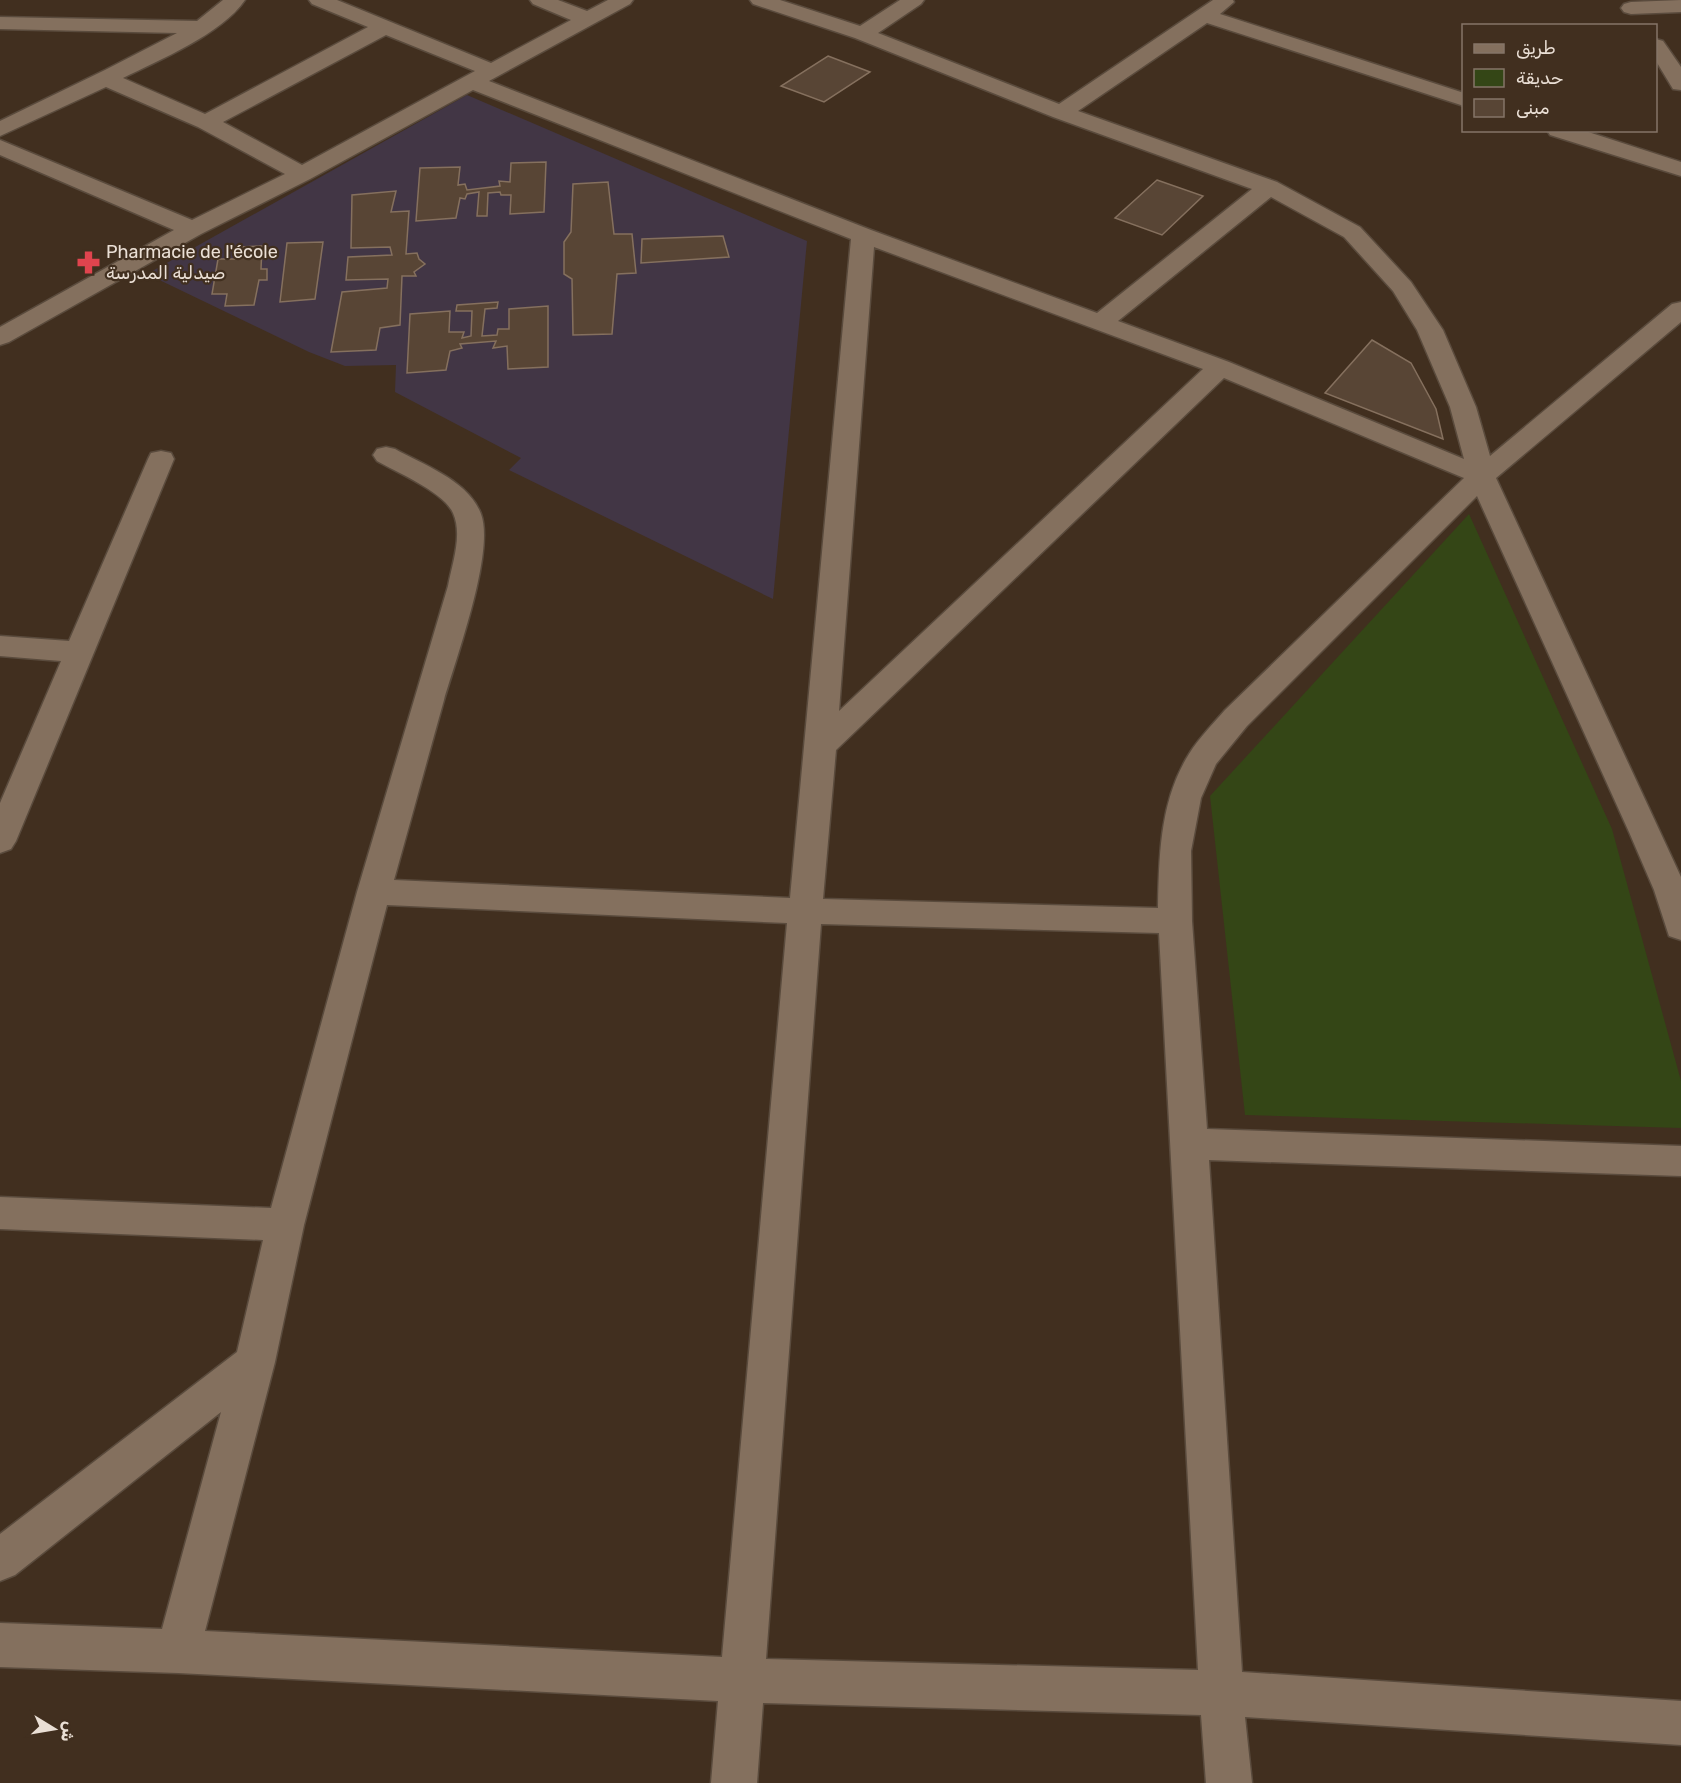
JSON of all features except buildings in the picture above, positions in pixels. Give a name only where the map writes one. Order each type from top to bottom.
[{"type":"street","points":[[0,129],[106,79],[200,27],[235,0]]},
{"type":"street","points":[[540,0],[588,19]]},
{"type":"street","points":[[0,337],[193,229],[302,174],[623,0]]},
{"type":"street","points":[[760,0],[862,34],[1061,112],[1269,187],[1352,232],[1402,286],[1430,330],[1463,407],[1482,476],[1676,890],[1681,927]]},
{"type":"street","points":[[862,34],[914,0]]},
{"type":"street","points":[[1061,112],[1228,0]]},
{"type":"street","points":[[331,2],[482,77],[863,235],[1220,367],[1482,476]]},
{"type":"street","points":[[1628,4],[1681,6]]},
{"type":"street","points":[[1628,4],[1641,24]]},
{"type":"street","points":[[1206,16],[1462,99]]},
{"type":"street","points":[[0,23],[200,27]]},
{"type":"street","points":[[206,122],[383,28]]},
{"type":"street","points":[[1657,47],[1681,84]]},
{"type":"street","points":[[106,79],[206,122],[302,174]]},
{"type":"street","points":[[0,116],[26,117]]},
{"type":"street","points":[[1564,132],[1681,169]]},
{"type":"street","points":[[0,147],[193,229]]},
{"type":"street","points":[[1101,322],[1269,187]]},
{"type":"street","points":[[734,1783],[863,235]]},
{"type":"street","points":[[1229,1783],[1221,1693],[1191,1144],[1175,921],[1175,851],[1185,798],[1202,759],[1236,718],[1482,476],[1681,309]]},
{"type":"street","points":[[821,746],[1220,367]]},
{"type":"street","points":[[178,1651],[255,1362],[285,1226],[374,892],[462,586],[470,537],[467,511],[451,492],[386,455]]},
{"type":"street","points":[[0,841],[161,459]]},
{"type":"street","points":[[0,646],[79,652]]},
{"type":"street","points":[[374,892],[805,911],[1175,921]]},
{"type":"street","points":[[1191,1144],[1681,1161]]},
{"type":"street","points":[[0,1213],[285,1226]]},
{"type":"street","points":[[0,1560],[255,1362]]},
{"type":"street","points":[[0,1645],[178,1651],[742,1680],[1221,1693],[1681,1723]]},
{"type":"shaded area","points":[[467,95],[807,241],[773,599],[509,470],[521,458],[395,392],[396,365],[345,366],[309,352],[147,274]]},
{"type":"green space","points":[[1469,514],[1612,829],[1681,1081],[1681,1128],[1245,1115],[1210,796]]},
{"type":"place","name":"Pharmacie de l'école صيدلية المدرسة","points":[[88,262]]}]
